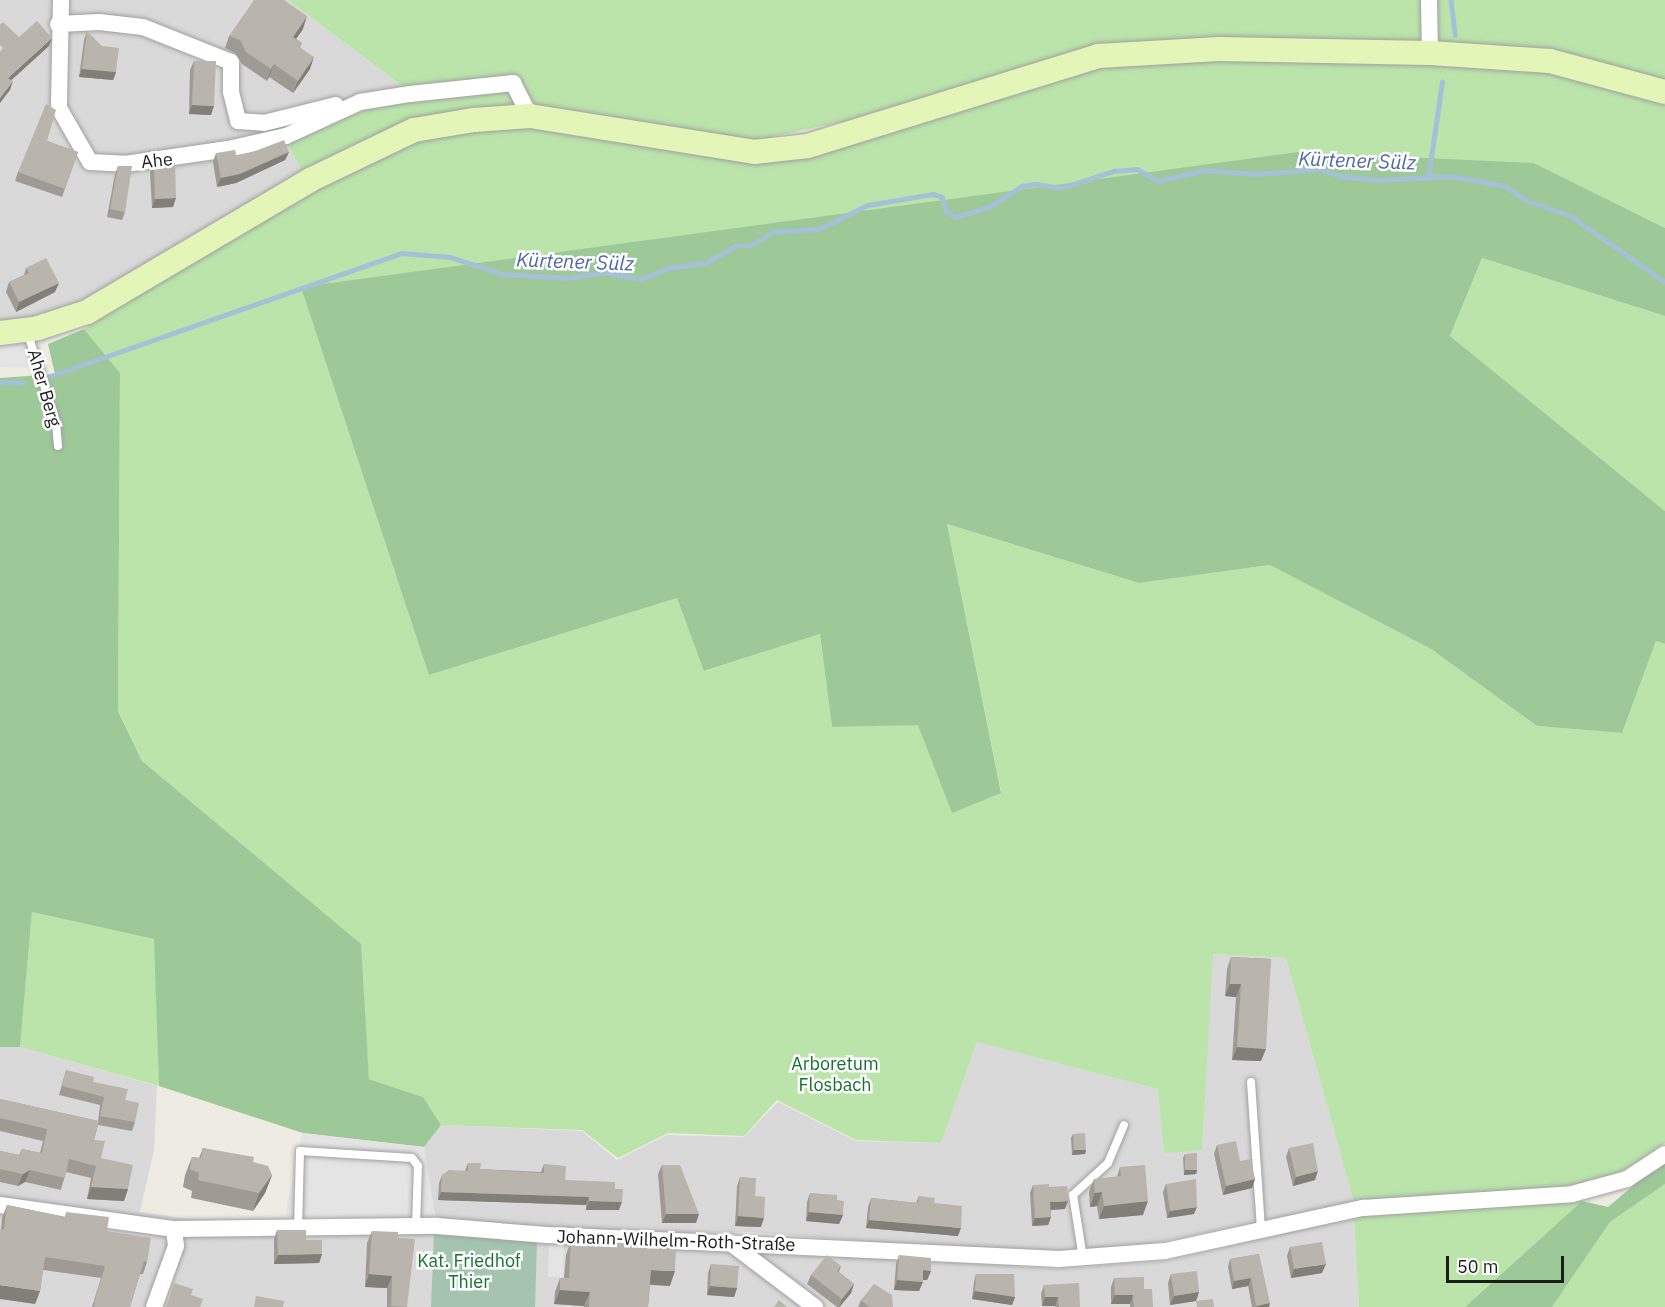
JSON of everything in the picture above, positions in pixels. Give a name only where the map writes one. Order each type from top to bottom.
[{"type":"main road","points":[[0,333],[27,330],[87,312],[310,180],[414,130],[530,116],[754,152],[808,146],[1098,56],[1219,49],[1430,53],[1550,61],[1665,92]]},
{"type":"street","name":"Ahe","points":[[61,0],[58,24],[59,108],[90,162],[125,164],[179,159],[286,136],[360,102]]},
{"type":"street","points":[[1429,0],[1430,53]]},
{"type":"street","name":"Ahe","points":[[58,24],[99,22],[143,27],[231,62],[231,92],[237,121],[264,123],[349,101],[360,102],[513,83],[530,116]]},
{"type":"street","name":"Johann-Wilhelm-Roth-Straße","points":[[0,1205],[174,1229],[416,1226],[1020,1260],[1083,1258],[1165,1251],[1349,1210],[1590,1191],[1627,1179],[1665,1154]]},
{"type":"street","points":[[154,1307],[176,1246],[174,1229]]},
{"type":"street","points":[[729,1242],[815,1307]]},
{"type":"lane","name":"Aher Berg","points":[[27,330],[56,423],[58,446]]},
{"type":"lane","points":[[1251,1082],[1261,1228]]},
{"type":"lane","points":[[1083,1258],[1073,1196],[1108,1163],[1124,1125]]},
{"type":"lane","points":[[298,1228],[300,1151],[411,1158],[418,1166],[416,1226]]},
{"type":"shaded area","points":[[0,0],[288,0],[409,91],[285,140],[306,178],[84,307],[0,327]]},
{"type":"shaded area","points":[[24,339],[33,368],[0,367],[0,340]]},
{"type":"shaded area","points":[[1212,954],[1286,958],[1354,1202],[1134,1247],[1060,1253],[973,1250],[750,1232],[557,1235],[1056,1269],[1171,1260],[1354,1217],[1359,1307],[0,1307],[0,1047],[20,1047],[157,1086],[154,1150],[140,1212],[191,1219],[436,1226],[424,1147],[441,1125],[582,1131],[617,1160],[667,1135],[744,1137],[778,1102],[856,1141],[941,1143],[977,1042],[1158,1089],[1164,1152],[1202,1150]]},
{"type":"shaded area","points":[[302,1133],[424,1147],[436,1221],[285,1216]]},
{"type":"shaded area","points":[[549,1243],[564,1243],[563,1277],[548,1277]]},
{"type":"green space","points":[[288,0],[1425,0],[1426,47],[1097,45],[845,121],[756,140],[532,114],[515,84],[409,91]]},
{"type":"green space","points":[[1433,0],[1665,0],[1665,81],[1433,48]]},
{"type":"green space","name":"Arboretum Flosbach","points":[[1221,52],[1549,68],[1665,98],[1665,228],[1534,163],[429,675],[677,598],[705,671],[820,634],[832,727],[918,724],[1001,792],[947,524],[1139,583],[1270,565],[1431,649],[1537,726],[1622,733],[1656,641],[1665,644],[1665,1143],[1614,1177],[1580,1186],[1354,1202],[1286,958],[1213,954],[1202,1150],[1164,1153],[1158,1089],[977,1042],[941,1143],[856,1140],[777,1100],[744,1136],[668,1133],[618,1158],[582,1130],[441,1125],[423,1097],[369,1079],[360,944],[142,761],[118,710],[120,373],[84,329],[314,185],[415,133],[529,119],[754,156],[1098,62]]},
{"type":"green space","points":[[511,86],[523,105],[475,117],[306,178],[285,140],[360,106]]},
{"type":"green space","points":[[1298,152],[1534,163],[1665,228],[1665,316],[1482,258],[1450,336],[1665,511],[1665,644],[1656,641],[1622,733],[1537,726],[1431,649],[1270,565],[1139,583],[947,524],[1001,793],[952,813],[918,725],[832,727],[820,634],[704,671],[677,598],[429,675],[301,287]]},
{"type":"green space","points":[[1482,258],[1665,316],[1665,511],[1450,336]]},
{"type":"green space","points":[[84,329],[120,373],[118,711],[142,761],[361,944],[369,1079],[423,1097],[441,1125],[424,1147],[303,1133],[159,1086],[154,939],[32,912],[20,1047],[0,1047],[0,378],[55,374],[48,344]]},
{"type":"green space","points":[[32,912],[155,939],[159,1086],[20,1047]]},
{"type":"green space","points":[[1665,1159],[1665,1184],[1610,1222],[1552,1307],[1465,1307],[1582,1201],[1608,1207]]},
{"type":"green space","points":[[1665,1184],[1665,1307],[1552,1307],[1610,1222]]},
{"type":"green space","points":[[1582,1201],[1465,1307],[1359,1307],[1354,1217]]},
{"type":"green space","name":"Kat. Friedhof Thier","points":[[434,1234],[537,1242],[535,1307],[431,1307]]},
{"type":"building","points":[[254,0],[284,0],[307,16],[293,37],[302,43],[299,47],[314,57],[298,81],[274,64],[271,69],[246,52],[240,40],[229,36]]},
{"type":"building","points":[[37,21],[52,38],[8,78],[13,81],[0,98],[0,52],[3,48],[0,45],[0,25],[3,22],[19,37]]},
{"type":"building","points":[[87,31],[102,46],[119,48],[116,72],[82,69]]},
{"type":"building","points":[[194,61],[216,61],[214,106],[192,105]]},
{"type":"building","points":[[46,104],[56,110],[47,141],[78,152],[65,189],[18,172]]},
{"type":"building","points":[[284,140],[289,152],[240,174],[221,178],[216,153],[235,150],[237,158]]},
{"type":"building","points":[[175,162],[176,198],[155,199],[154,163]]},
{"type":"building","points":[[118,166],[132,166],[125,212],[110,209]]},
{"type":"building","points":[[46,258],[59,283],[19,302],[9,282],[29,273],[26,268]]},
{"type":"building","points":[[1231,957],[1271,959],[1266,1049],[1237,1047],[1241,984],[1230,984]]},
{"type":"building","points":[[66,1070],[94,1077],[93,1082],[128,1089],[125,1100],[139,1103],[135,1122],[100,1116],[104,1097],[62,1086]]},
{"type":"building","points":[[0,1099],[99,1121],[94,1140],[105,1141],[101,1158],[133,1165],[128,1189],[91,1187],[96,1166],[69,1159],[65,1178],[30,1170],[23,1174],[0,1169],[0,1151],[20,1155],[22,1149],[42,1153],[47,1129],[0,1118]]},
{"type":"building","points":[[1085,1133],[1086,1150],[1074,1150],[1073,1134]]},
{"type":"building","points":[[1236,1141],[1240,1161],[1251,1159],[1255,1179],[1226,1186],[1217,1145]]},
{"type":"building","points":[[1313,1143],[1318,1171],[1296,1177],[1289,1148]]},
{"type":"building","points":[[203,1148],[254,1157],[253,1162],[268,1166],[272,1175],[259,1193],[198,1180],[199,1173],[190,1169],[192,1157],[201,1158]]},
{"type":"building","points":[[1197,1153],[1197,1170],[1185,1170],[1185,1154]]},
{"type":"building","points":[[468,1163],[481,1163],[480,1169],[544,1173],[544,1164],[566,1166],[565,1180],[615,1182],[615,1189],[623,1189],[622,1202],[589,1201],[589,1197],[441,1192],[442,1175],[449,1170],[468,1171]]},
{"type":"building","points":[[662,1165],[680,1165],[699,1214],[666,1214]]},
{"type":"building","points":[[1145,1165],[1148,1201],[1104,1206],[1102,1192],[1095,1193],[1094,1179],[1121,1176],[1120,1167]]},
{"type":"building","points":[[740,1177],[756,1178],[755,1196],[765,1197],[764,1218],[738,1216]]},
{"type":"building","points":[[1196,1179],[1197,1207],[1170,1211],[1166,1184]]},
{"type":"building","points":[[1049,1184],[1049,1187],[1067,1186],[1068,1201],[1050,1202],[1051,1217],[1035,1218],[1033,1185]]},
{"type":"building","points":[[810,1193],[837,1195],[837,1200],[844,1201],[843,1215],[809,1212]]},
{"type":"building","points":[[919,1196],[935,1198],[934,1203],[962,1206],[961,1228],[869,1220],[871,1198],[918,1203]]},
{"type":"building","points":[[7,1205],[66,1217],[66,1212],[109,1217],[107,1231],[151,1238],[147,1262],[144,1261],[130,1307],[94,1307],[105,1266],[45,1257],[40,1291],[0,1285],[0,1229],[4,1229]]},
{"type":"building","points":[[277,1230],[306,1230],[306,1240],[322,1240],[322,1254],[278,1255]]},
{"type":"building","points":[[372,1231],[398,1232],[398,1238],[415,1239],[407,1307],[391,1306],[392,1276],[369,1274]]},
{"type":"building","points":[[571,1240],[676,1246],[675,1271],[651,1270],[648,1307],[589,1307],[590,1292],[560,1290],[560,1278],[569,1278]]},
{"type":"building","points":[[1322,1242],[1326,1264],[1294,1269],[1290,1247]]},
{"type":"building","points":[[1259,1254],[1270,1303],[1256,1306],[1251,1278],[1234,1281],[1230,1259]]},
{"type":"building","points":[[827,1255],[841,1266],[837,1271],[854,1284],[842,1299],[811,1275]]},
{"type":"building","points":[[899,1255],[931,1258],[931,1271],[923,1270],[923,1282],[897,1280]]},
{"type":"building","points":[[711,1264],[739,1266],[737,1288],[710,1286]]},
{"type":"building","points":[[1197,1271],[1199,1292],[1174,1296],[1171,1274]]},
{"type":"building","points":[[976,1274],[1014,1274],[1015,1297],[975,1291]]},
{"type":"building","points":[[1144,1277],[1144,1289],[1152,1289],[1153,1307],[1134,1307],[1133,1295],[1115,1295],[1114,1278]]},
{"type":"building","points":[[174,1283],[193,1289],[191,1295],[203,1299],[200,1307],[166,1307]]},
{"type":"building","points":[[1079,1283],[1080,1307],[1059,1307],[1058,1297],[1045,1297],[1044,1285]]},
{"type":"building","points":[[874,1284],[892,1295],[893,1307],[869,1307],[861,1300]]},
{"type":"building","points":[[256,1296],[284,1301],[283,1307],[254,1307]]},
{"type":"building","points":[[1213,1299],[1214,1307],[1197,1307],[1196,1301]]},
{"type":"building","points":[[779,1300],[787,1307],[774,1307]]},
{"type":"waterway","points":[[1451,0],[1455,35]]},
{"type":"waterway","points":[[1428,179],[1442,82]]},
{"type":"waterway","name":"Kürtener Sülz","points":[[45,378],[402,253],[450,257],[502,274],[568,278],[604,272],[641,279],[668,268],[705,263],[736,246],[750,246],[772,232],[819,229],[868,205],[933,194],[942,197],[947,212],[956,217],[991,206],[1022,186],[1036,184],[1062,188],[1114,171],[1137,169],[1159,181],[1204,170],[1256,174],[1321,169],[1340,176],[1378,180],[1451,176],[1505,186],[1526,200],[1571,216],[1665,282]]},
{"type":"waterway","name":"Kürtener Sülz","points":[[0,382],[23,383]]}]
